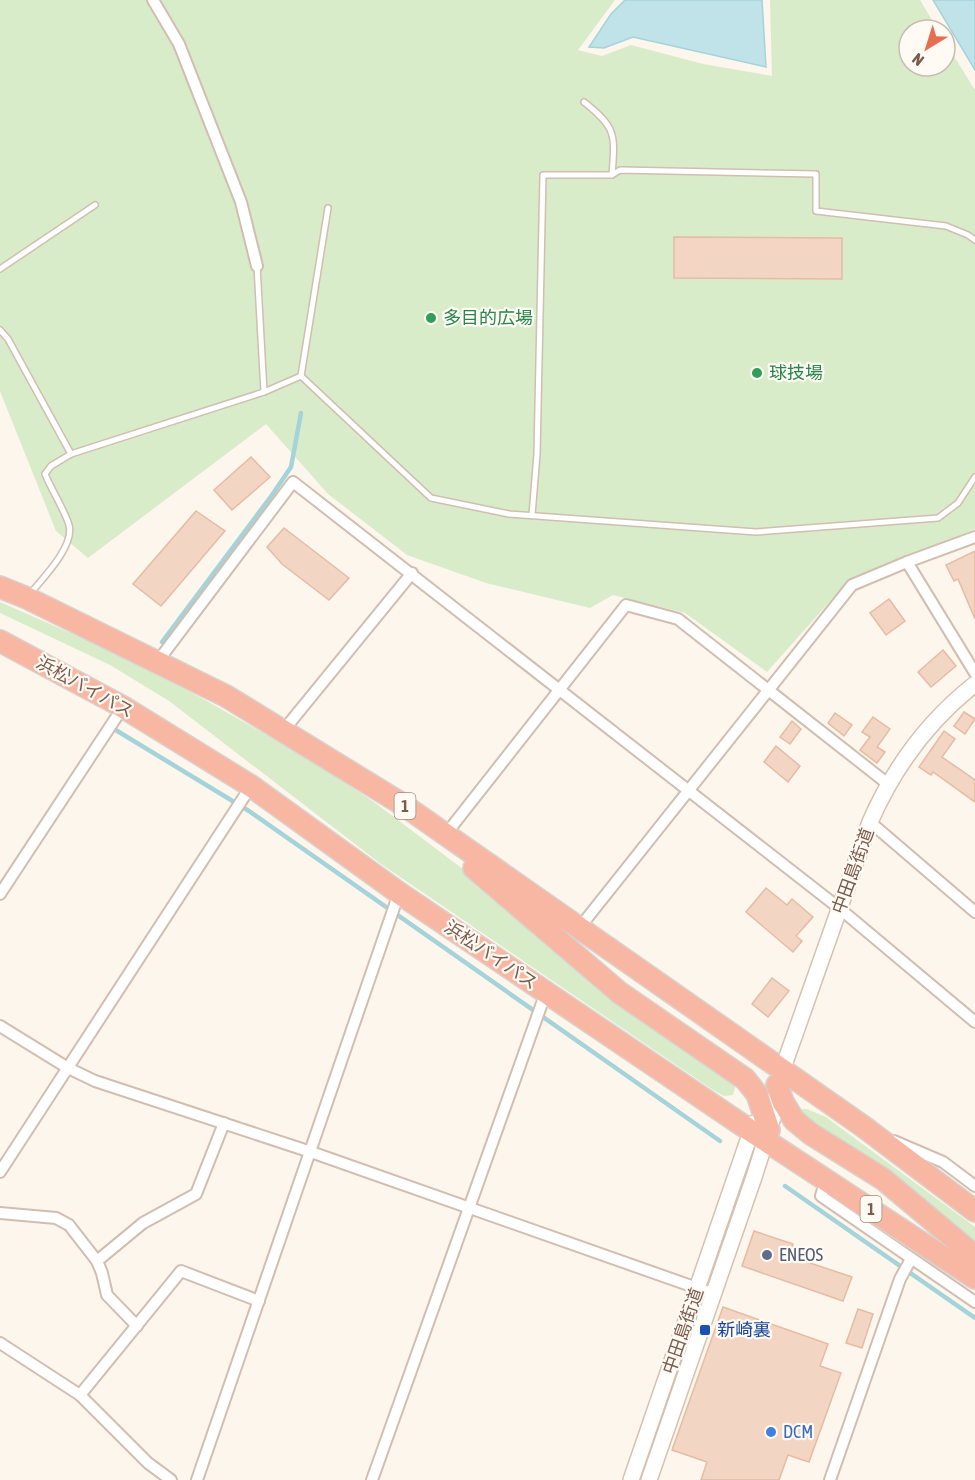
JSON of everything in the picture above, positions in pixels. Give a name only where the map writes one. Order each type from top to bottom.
[{"type":"highway","name":"1","points":[[0,587],[158,661],[226,696],[402,804],[580,927],[780,1077],[864,1128],[975,1211]]},
{"type":"highway","name":"浜松バイパス","points":[[0,642],[123,707],[544,998],[762,1134],[975,1278]]},
{"type":"highway","points":[[402,804],[447,846],[620,993],[745,1079],[757,1094],[761,1104],[762,1134]]},
{"type":"highway","points":[[780,1077],[783,1102],[794,1120],[811,1134],[883,1179],[975,1256]]},
{"type":"street","points":[[153,0],[184,54],[241,202],[257,266]]},
{"type":"street","points":[[158,661],[293,482],[839,908],[975,1022]]},
{"type":"street","points":[[580,927],[852,585],[975,537]]},
{"type":"street","points":[[907,562],[975,673]]},
{"type":"street","points":[[284,731],[412,573]]},
{"type":"street","points":[[446,834],[626,605],[678,619],[888,784]]},
{"type":"street","name":"中田島街道","points":[[631,1480],[698,1289],[762,1134],[775,1111],[780,1077],[870,822],[888,784],[909,752],[935,719],[975,684]]},
{"type":"street","points":[[0,894],[123,707]]},
{"type":"street","points":[[0,1172],[247,791]]},
{"type":"street","points":[[870,822],[975,912]]},
{"type":"street","points":[[197,1480],[398,897]]},
{"type":"street","points":[[372,1480],[544,998]]},
{"type":"street","points":[[0,1026],[68,1068],[95,1081],[311,1152],[714,1294]]},
{"type":"street","name":"中田島街道","points":[[761,1104],[762,1099],[780,1077]]},
{"type":"street","points":[[97,1261],[143,1223],[196,1194],[224,1123]]},
{"type":"street","points":[[864,1128],[943,1162],[975,1186]]},
{"type":"street","name":"中田島街道","points":[[649,1480],[714,1294],[762,1134]]},
{"type":"street","points":[[826,1179],[821,1196],[975,1302]]},
{"type":"street","points":[[0,1213],[56,1218],[69,1225],[97,1261],[102,1273],[106,1296],[137,1326]]},
{"type":"street","points":[[830,1480],[900,1279],[911,1259]]},
{"type":"street","points":[[80,1395],[181,1271],[259,1301]]},
{"type":"street","points":[[2,1347],[80,1395],[148,1463],[171,1480]]},
{"type":"lane","points":[[584,102],[602,116],[614,136],[612,175]]},
{"type":"lane","points":[[532,515],[537,454],[543,175],[612,175],[620,170],[816,174],[816,211],[946,226],[975,240]]},
{"type":"lane","points":[[0,269],[95,205]]},
{"type":"lane","points":[[301,376],[328,208]]},
{"type":"lane","points":[[257,266],[264,392]]},
{"type":"lane","points":[[0,330],[8,339],[70,454]]},
{"type":"lane","points":[[301,376],[430,498],[508,514],[756,532],[939,518],[958,503],[975,477]]},
{"type":"lane","points":[[27,598],[56,561],[70,536],[69,525],[45,474],[51,466],[70,454],[264,392],[301,376]]},
{"type":"green space","points":[[0,0],[615,0],[578,50],[602,56],[631,45],[703,64],[772,76],[770,0],[920,0],[931,18],[897,18],[897,78],[957,78],[957,61],[975,90],[975,529],[848,581],[767,672],[685,613],[613,595],[590,608],[486,583],[407,555],[328,494],[266,424],[88,558],[56,531],[0,391]]},
{"type":"green space","points":[[0,602],[123,656],[198,696],[309,759],[374,802],[504,900],[736,1084],[733,1095],[724,1096],[713,1090],[381,864],[169,701],[110,665],[0,613]]},
{"type":"green space","points":[[802,1109],[826,1117],[975,1227],[975,1247],[798,1113]]},
{"type":"water","points":[[625,0],[762,0],[766,67],[633,37],[604,48],[589,47],[611,14]]},
{"type":"water","points":[[933,0],[975,0],[975,70],[957,40],[957,18],[944,18]]},
{"type":"building","points":[[674,237],[842,238],[842,279],[674,278]]},
{"type":"building","points":[[251,457],[270,477],[232,510],[214,490]]},
{"type":"building","points":[[196,511],[225,531],[161,606],[133,584]]},
{"type":"building","points":[[284,528],[349,578],[329,600],[282,564],[267,547]]},
{"type":"building","points":[[975,551],[975,619],[958,579],[954,581],[946,565]]},
{"type":"building","points":[[889,599],[905,621],[886,635],[870,613]]},
{"type":"building","points":[[943,650],[956,666],[931,687],[918,672]]},
{"type":"building","points":[[964,712],[975,719],[965,734],[954,726]]},
{"type":"building","points":[[835,713],[852,725],[844,736],[828,723]]},
{"type":"building","points":[[873,717],[890,729],[877,747],[885,752],[877,763],[860,750],[870,737],[862,732]]},
{"type":"building","points":[[792,721],[801,729],[790,744],[780,737]]},
{"type":"building","points":[[944,731],[955,739],[942,757],[975,780],[975,802],[933,772],[931,775],[919,767]]},
{"type":"building","points":[[776,746],[800,766],[788,782],[764,762]]},
{"type":"building","points":[[766,888],[787,905],[792,899],[813,917],[796,936],[802,941],[793,952],[746,912]]},
{"type":"building","points":[[772,978],[789,991],[768,1017],[752,1004]]},
{"type":"building","points":[[754,1231],[793,1244],[789,1256],[852,1277],[843,1301],[742,1266]]},
{"type":"building","points":[[723,1307],[828,1344],[820,1366],[841,1373],[809,1462],[788,1455],[779,1480],[701,1480],[707,1462],[672,1450]]},
{"type":"building","points":[[858,1309],[873,1314],[862,1348],[846,1343]]},
{"type":"waterway","points":[[162,642],[291,467],[301,413]]},
{"type":"waterway","points":[[114,729],[249,811],[720,1141]]},
{"type":"waterway","points":[[785,1186],[975,1318]]},
{"type":"place","name":"多目的広場","points":[[431,318]]},
{"type":"place","name":"球技場","points":[[757,373]]},
{"type":"place","name":"ENEOS","points":[[767,1255]]},
{"type":"place","name":"新崎裏","points":[[705,1330]]},
{"type":"place","name":"DCM","points":[[771,1432]]}]
